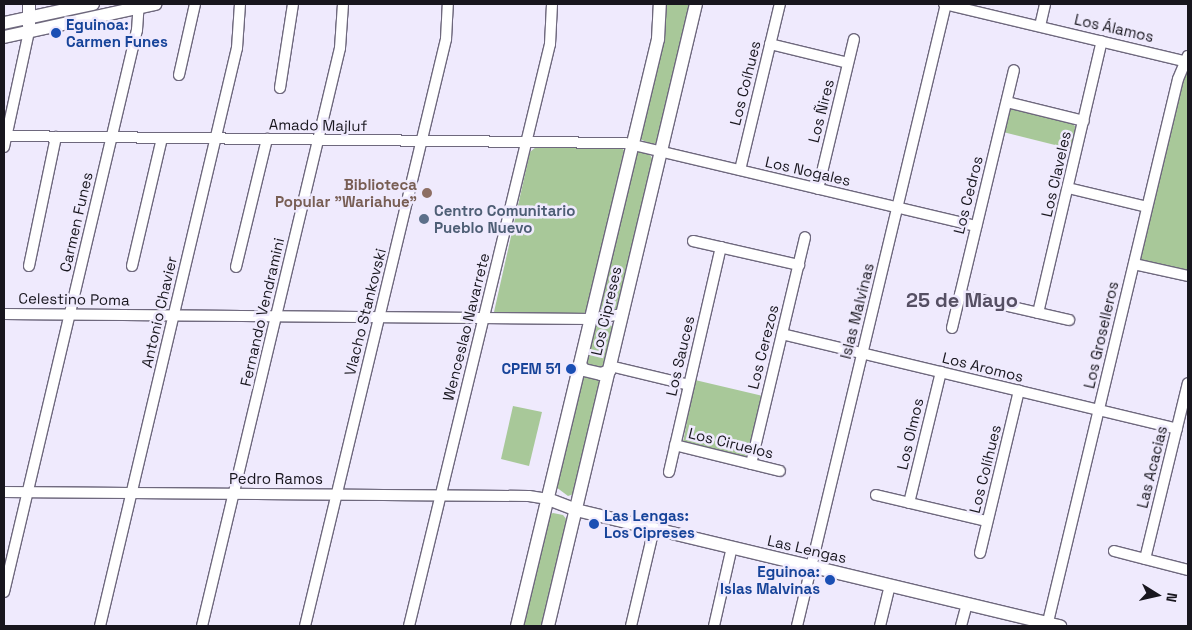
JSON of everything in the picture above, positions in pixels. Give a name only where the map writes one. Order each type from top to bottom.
[{"type":"main road","points":[[29,4],[29,31]]},
{"type":"main road","points":[[4,23],[94,4]]},
{"type":"main road","points":[[4,37],[155,4]]},
{"type":"main road","name":"Los Cipreses","points":[[517,626],[658,39],[660,4]]},
{"type":"main road","name":"Los Cipreses","points":[[548,626],[696,4]]},
{"type":"main road","points":[[580,365],[584,370],[601,374],[609,368]]},
{"type":"main road","name":"Las Lengas","points":[[548,499],[576,510],[890,585],[1047,625],[1060,626]]},
{"type":"street","points":[[179,76],[195,4]]},
{"type":"street","name":"Antonio Chavier","points":[[100,626],[238,42],[240,4]]},
{"type":"street","points":[[280,88],[292,4]]},
{"type":"street","name":"Fernando Vendramini","points":[[202,626],[341,43],[343,4]]},
{"type":"street","name":"Vlacho Stankovski","points":[[305,626],[447,35],[448,4]]},
{"type":"street","name":"Wenceslao Navarrete","points":[[410,626],[550,44],[552,4]]},
{"type":"street","name":"Los Coíhues","points":[[740,170],[780,4]]},
{"type":"street","name":"Los Álamos","points":[[946,4],[1187,59]]},
{"type":"street","name":"Islas Malvinas","points":[[798,626],[946,4]]},
{"type":"street","points":[[1040,26],[1045,4]]},
{"type":"street","name":"Carmen Funes","points":[[4,592],[138,26],[139,6]]},
{"type":"street","points":[[4,148],[5,136],[29,31]]},
{"type":"street","name":"Los Ñires","points":[[818,189],[854,40]]},
{"type":"street","name":"Los Claveles","points":[[1038,313],[1102,41]]},
{"type":"street","points":[[770,44],[848,63]]},
{"type":"street","name":"Los Groselleros","points":[[1047,625],[1180,72],[1187,59]]},
{"type":"street","name":"Los Cedros","points":[[952,328],[1014,70]]},
{"type":"street","points":[[1006,102],[1084,121]]},
{"type":"street","name":"Amado Majluf","points":[[5,136],[632,145]]},
{"type":"street","points":[[29,266],[56,137]]},
{"type":"street","points":[[132,266],[162,138]]},
{"type":"street","points":[[236,267],[267,139]]},
{"type":"street","name":"Los Nogales","points":[[632,145],[976,226]]},
{"type":"street","points":[[1068,188],[1147,207]]},
{"type":"street","name":"Los Cerezos","points":[[751,464],[806,237]]},
{"type":"street","points":[[693,241],[798,265]]},
{"type":"street","name":"Los Sauces","points":[[669,472],[721,247]]},
{"type":"street","points":[[1134,264],[1188,276]]},
{"type":"street","points":[[960,295],[1069,320]]},
{"type":"street","name":"Celestino Poma","points":[[4,314],[591,319],[622,314]]},
{"type":"street","name":"Los Aromos","points":[[782,334],[1177,429]]},
{"type":"street","points":[[609,368],[689,385]]},
{"type":"street","name":"Los Olmos","points":[[909,503],[941,372]]},
{"type":"street","name":"Las Acacias","points":[[1145,559],[1188,383]]},
{"type":"street","name":"Los Colíhues","points":[[980,553],[1019,391]]},
{"type":"street","name":"Los Ciruelos","points":[[675,445],[780,471]]},
{"type":"street","name":"Pedro Ramos","points":[[4,492],[533,496],[548,499]]},
{"type":"street","points":[[876,495],[987,522]]},
{"type":"street","points":[[631,626],[654,529]]},
{"type":"street","points":[[714,626],[732,548]]},
{"type":"street","points":[[1114,551],[1188,570]]},
{"type":"street","points":[[880,626],[890,585]]},
{"type":"street","points":[[962,626],[967,604]]},
{"type":"green space","points":[[664,4],[692,4],[658,141],[653,145],[640,139]]},
{"type":"green space","points":[[1188,68],[1188,272],[1142,261],[1140,257],[1181,79]]},
{"type":"green space","points":[[1014,108],[1072,122],[1076,128],[1071,149],[1003,132],[1009,109]]},
{"type":"green space","points":[[536,147],[620,147],[624,150],[587,310],[583,315],[494,312],[530,152]]},
{"type":"green space","points":[[641,150],[649,153],[653,160],[618,310],[605,313],[599,307],[635,153]]},
{"type":"green space","points":[[606,321],[613,327],[605,368],[587,367],[585,362],[595,322]]},
{"type":"green space","points":[[582,373],[601,378],[574,494],[568,496],[556,487]]},
{"type":"green space","points":[[695,380],[763,396],[746,457],[683,442]]},
{"type":"green space","points":[[513,406],[542,412],[529,466],[501,459]]},
{"type":"green space","points":[[553,513],[563,515],[567,520],[543,626],[522,626],[549,515]]},
{"type":"place","name":"Eguinoa: Carmen Funes","points":[[56,33]]},
{"type":"place","name":"Biblioteca Popular \"Wariahue\"","points":[[427,193]]},
{"type":"place","name":"Centro Comunitario Pueblo Nuevo","points":[[424,219]]},
{"type":"place","name":"CPEM 51","points":[[571,369]]},
{"type":"place","name":"Las Lengas: Los Cipreses","points":[[594,524]]},
{"type":"place","name":"Eguinoa: Islas Malvinas","points":[[830,580]]},
{"type":"district","name":"25 de Mayo","points":[[962,300]]}]
